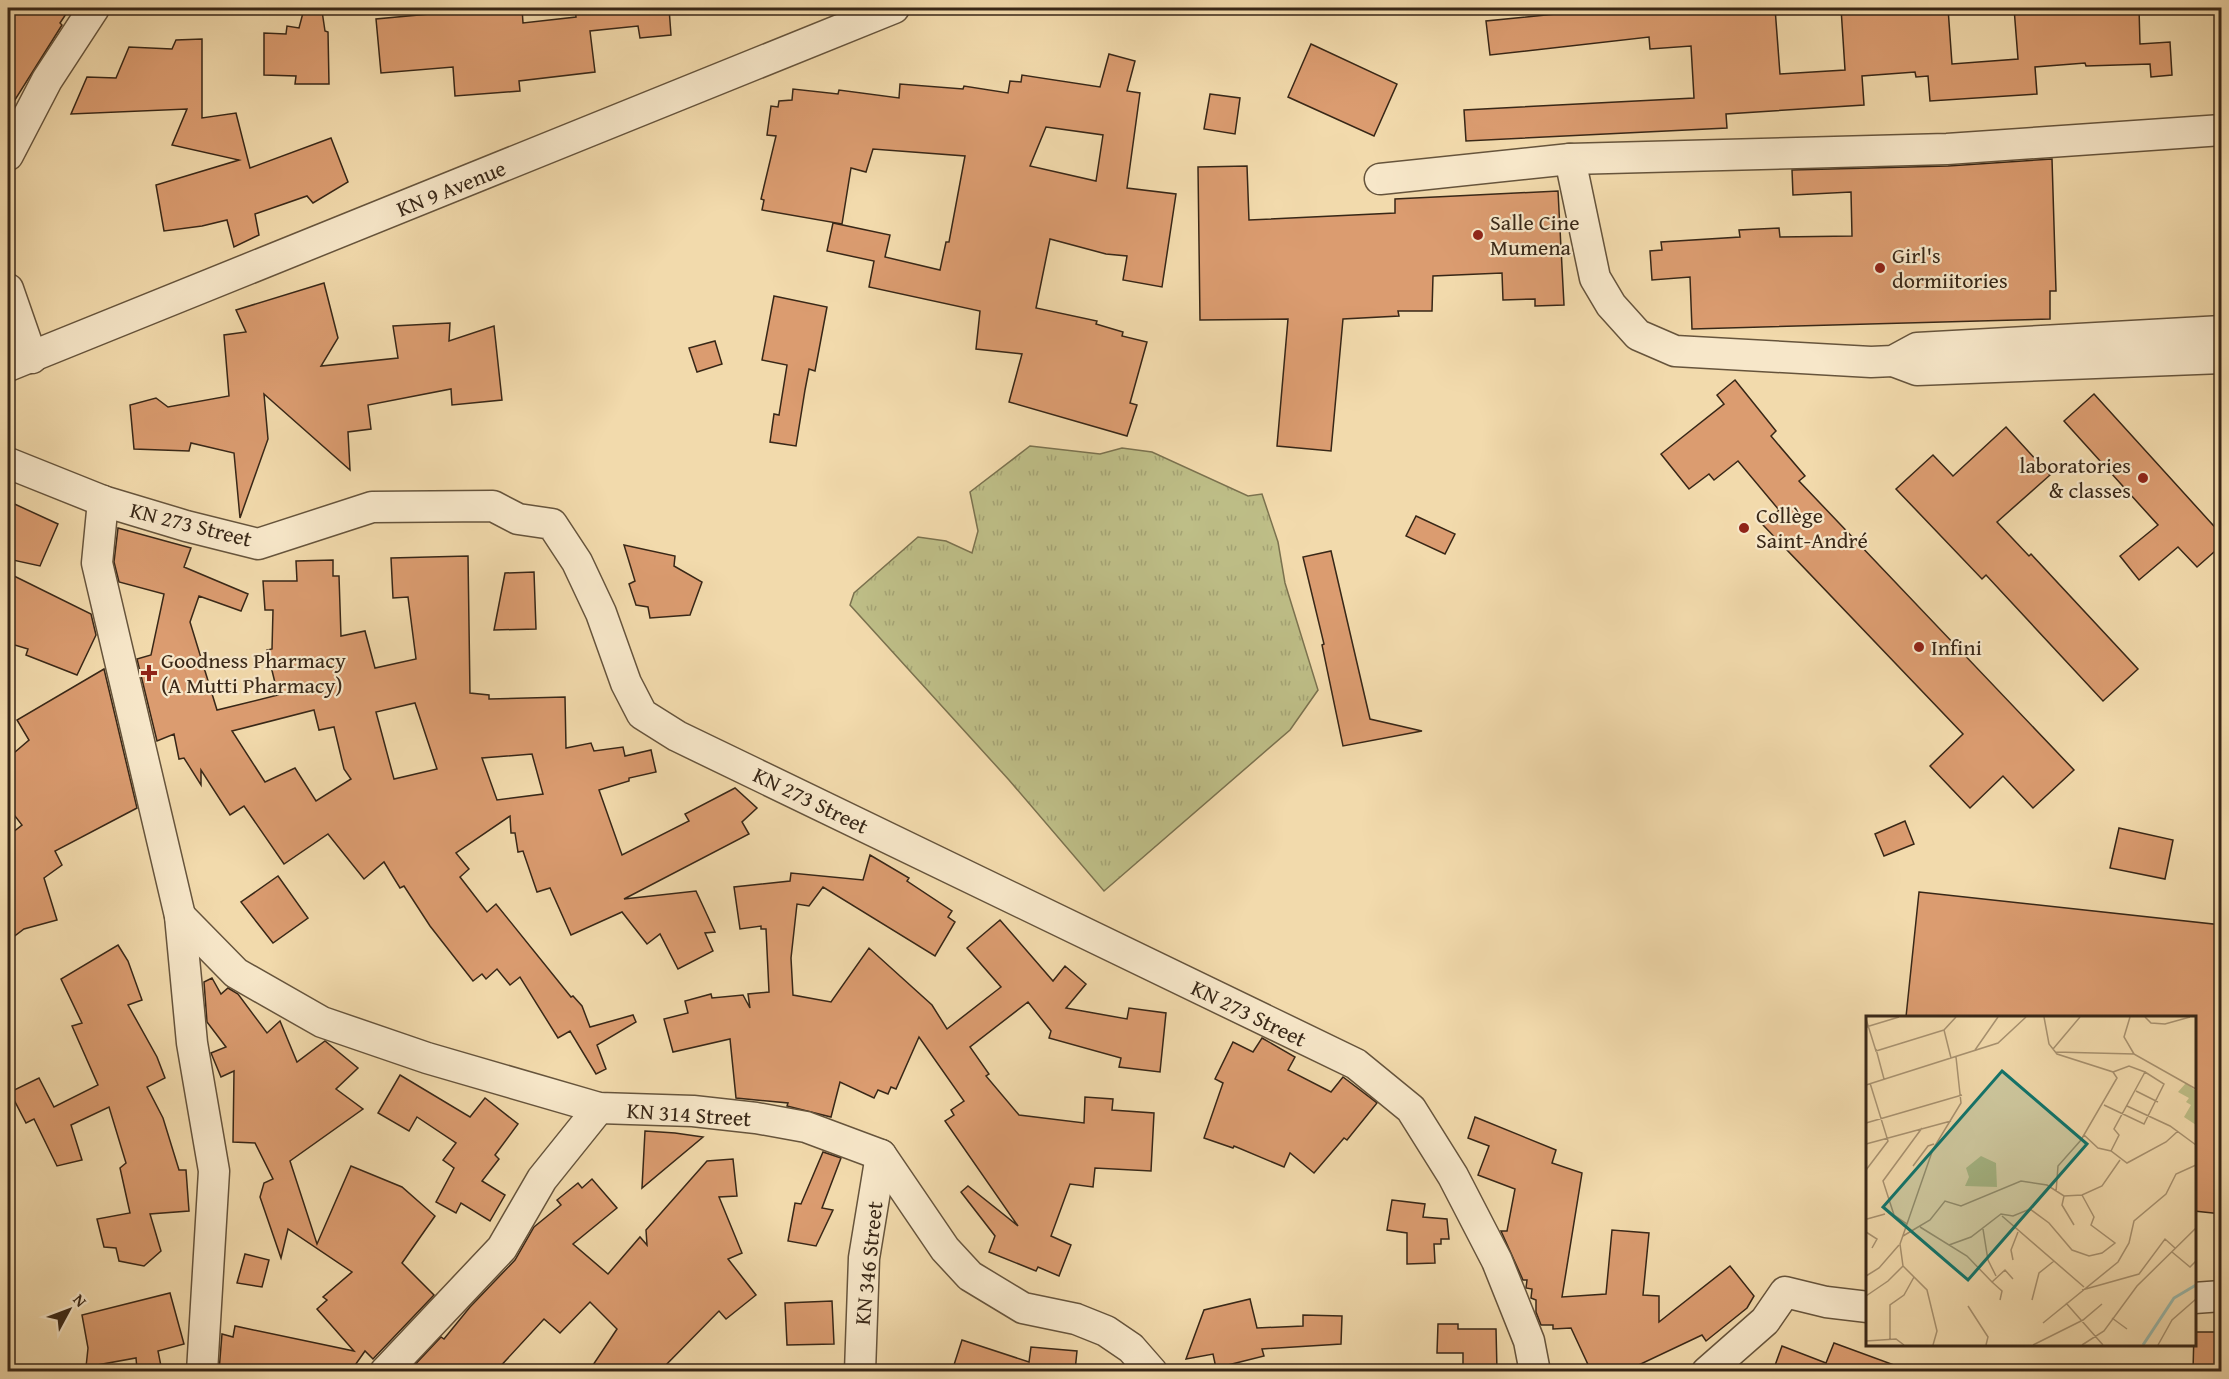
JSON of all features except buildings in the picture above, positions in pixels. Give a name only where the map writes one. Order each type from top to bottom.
[{"type":"street","points":[[8,155],[47,80],[94,8]]},
{"type":"street","name":"KN 9 Avenue","points":[[20,362],[894,8]]},
{"type":"street","points":[[1380,179],[1570,159],[1947,149],[2222,130]]},
{"type":"street","points":[[1570,159],[1595,278],[1611,305],[1638,335],[1675,351],[1786,359],[1893,361],[1917,370],[2222,358]]},
{"type":"street","points":[[8,289],[20,362]]},
{"type":"street","points":[[1893,361],[1917,348],[2222,331]]},
{"type":"street","name":"KN 273 Street","points":[[8,463],[103,501],[186,526],[258,544],[372,507],[493,506],[518,519],[552,524],[577,562],[601,613],[626,683],[642,714],[677,736],[1356,1064],[1411,1108],[1453,1176],[1497,1261],[1529,1341],[1535,1371]]},
{"type":"street","points":[[103,501],[97,563],[180,916],[192,1043],[214,1171],[202,1371]]},
{"type":"street","name":"KN 314 Street","points":[[180,916],[236,973],[322,1022],[427,1058],[599,1107],[693,1111],[756,1118],[806,1127],[881,1155]]},
{"type":"street","points":[[385,1371],[502,1248],[542,1179],[599,1107]]},
{"type":"street","points":[[881,1155],[945,1249],[970,1276],[1023,1308],[1076,1319],[1106,1331],[1131,1348],[1152,1371]]},
{"type":"street","name":"KN 346 Street","points":[[860,1371],[864,1258],[881,1155]]},
{"type":"street","points":[[1707,1371],[1765,1321],[1785,1292],[1826,1302],[1866,1307]]},
{"type":"street","points":[[2196,1298],[2222,1296]]},
{"type":"green space","points":[[1030,446],[1100,454],[1122,448],[1152,452],[1248,496],[1262,494],[1278,542],[1285,583],[1318,690],[1290,730],[1104,891],[1009,780],[850,605],[854,593],[918,537],[946,541],[972,553],[978,531],[970,492]]},
{"type":"place","name":"Salle Cine Mumena","points":[[1478,235]]},
{"type":"place","name":"Girl's dormiitories","points":[[1880,268]]},
{"type":"place","name":"laboratories & classes","points":[[2143,478]]},
{"type":"place","name":"Collège Saint-André","points":[[1744,528]]},
{"type":"place","name":"Infini","points":[[1919,647]]},
{"type":"place","name":"Goodness Pharmacy (A Mutti Pharmacy)","points":[[149,673]]}]
